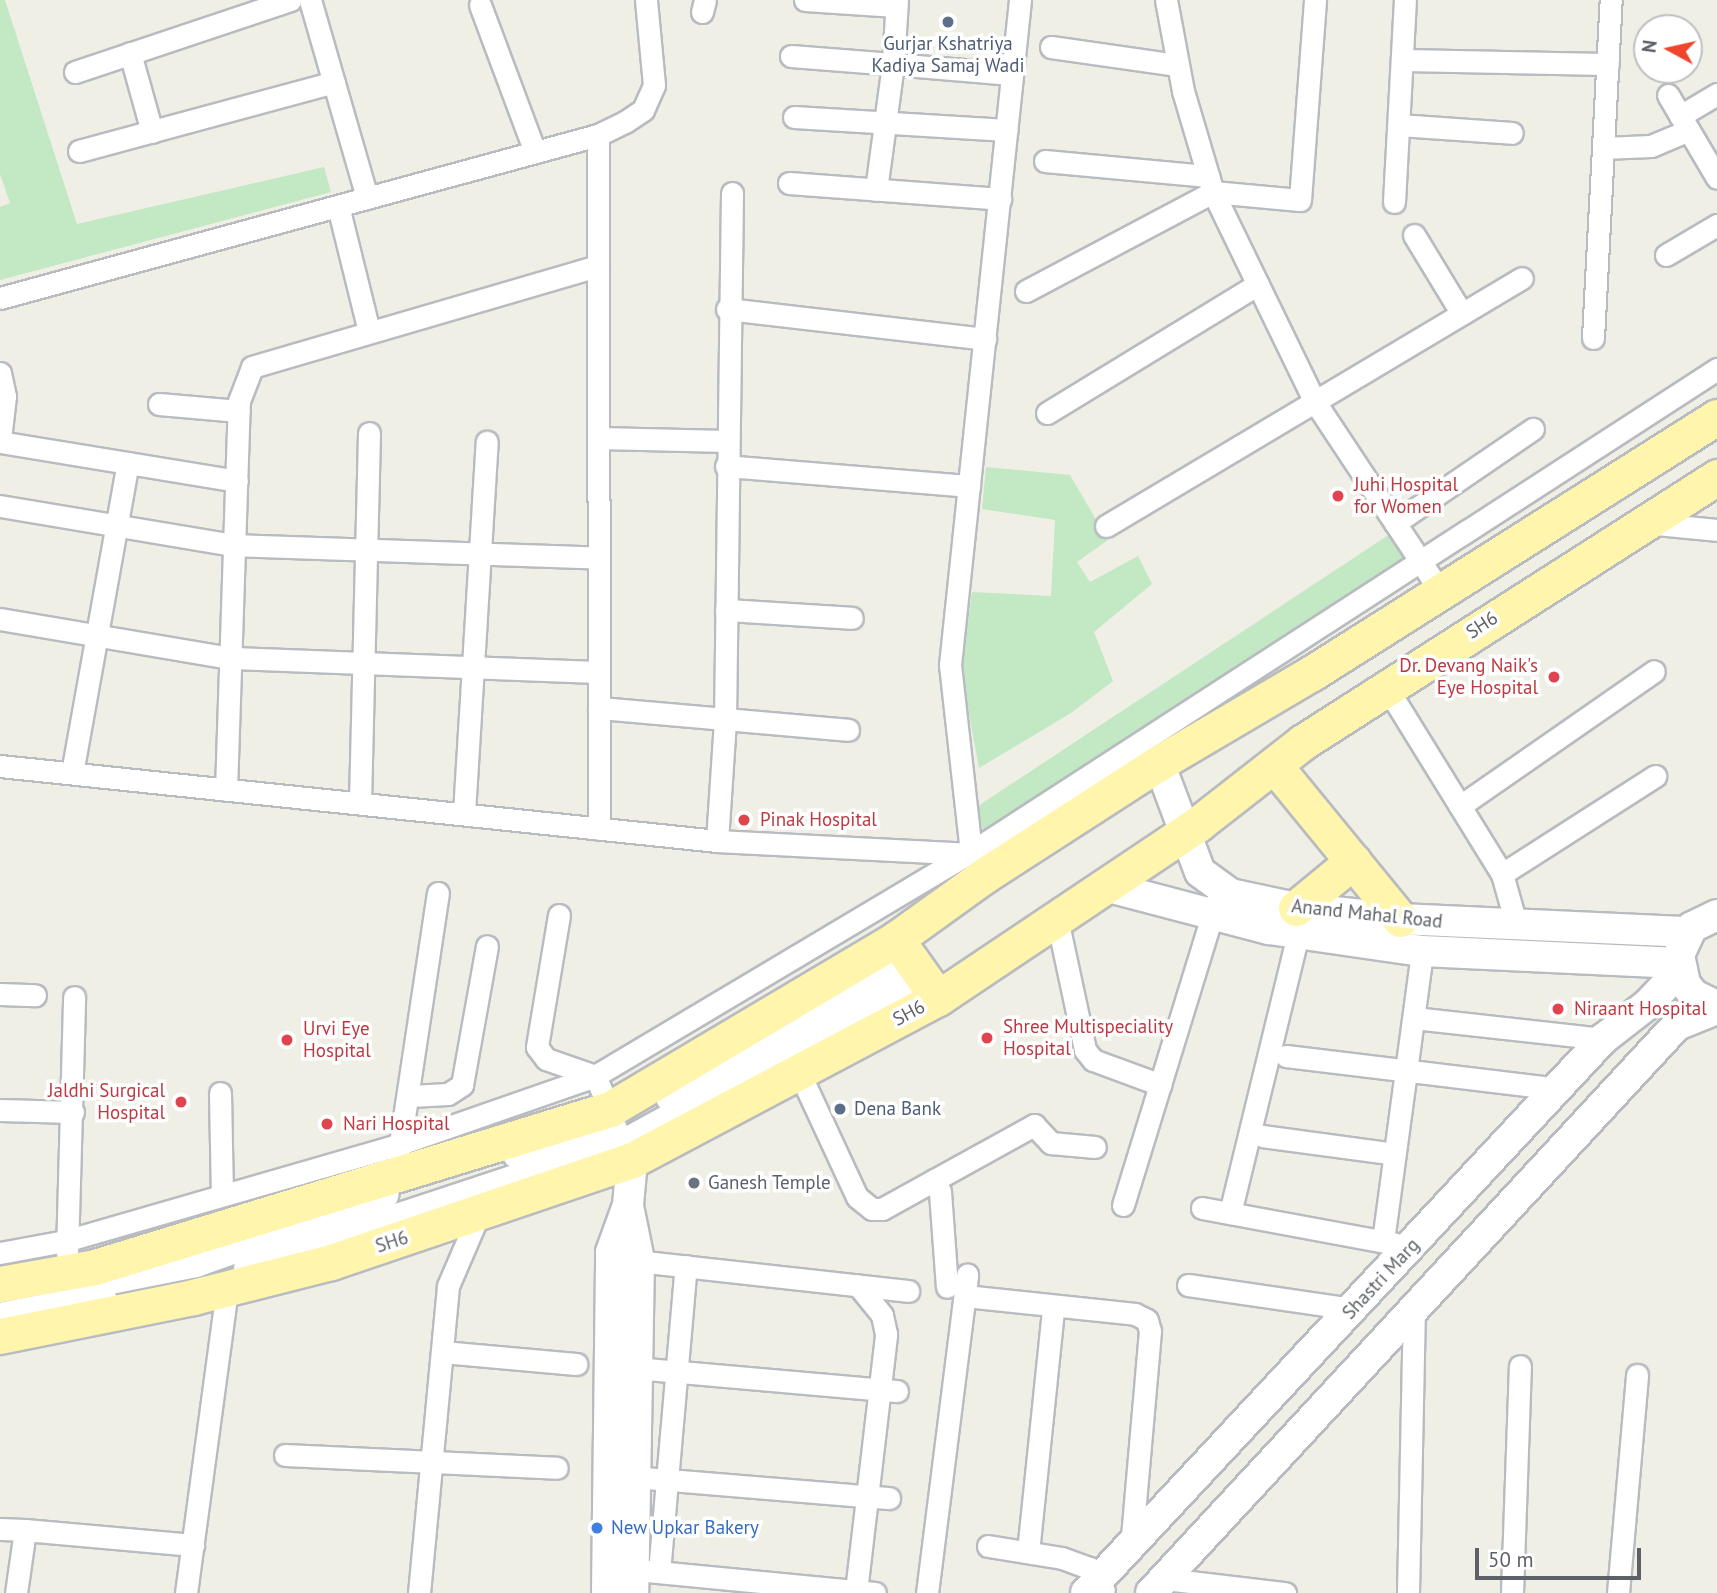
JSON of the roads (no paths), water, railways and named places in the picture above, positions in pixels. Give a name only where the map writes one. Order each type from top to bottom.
[{"type":"main road","points":[[0,1318],[244,1269],[621,1135],[917,968],[978,863],[1156,749],[1312,673],[1439,589],[1717,417]]},
{"type":"main road","name":"SH6","points":[[0,1284],[67,1256],[398,1161],[621,1135],[696,1059],[917,968],[1057,919],[1183,834],[1274,765],[1387,688],[1717,477]]},
{"type":"main road","name":"Anand Mahal Road","points":[[1156,749],[1183,834],[1216,902]]},
{"type":"main road","points":[[1274,765],[1400,919]]},
{"type":"main road","points":[[1297,921],[1353,862]]},
{"type":"main road","name":"Anand Mahal Road","points":[[1105,886],[1216,902],[1422,951],[1679,967]]},
{"type":"main road","points":[[1717,915],[1689,932],[1679,967],[1694,995],[1717,1007]]},
{"type":"main road","name":"Anand Mahal Road","points":[[1297,921],[1400,919],[1517,927],[1689,932]]},
{"type":"main road","name":"Shastri Marg","points":[[1097,1588],[1131,1547],[1353,1309],[1397,1244],[1557,1088],[1603,1039],[1648,1004],[1679,967]]},
{"type":"main road","name":"SH6","points":[[0,1336],[227,1288],[331,1262],[479,1214],[621,1135],[799,1072],[917,968]]},
{"type":"main road","points":[[1158,1586],[1677,1025],[1717,1007]]},
{"type":"main road","points":[[621,1135],[628,1205],[625,1260],[628,1579]]},
{"type":"main road","points":[[0,1301],[196,1262],[435,1177],[621,1135]]},
{"type":"main road","points":[[625,1260],[634,1368],[628,1579]]},
{"type":"street","points":[[75,72],[289,0]]},
{"type":"street","points":[[310,0],[367,198]]},
{"type":"street","points":[[0,299],[598,135],[643,110],[654,85],[646,0]]},
{"type":"street","points":[[805,0],[897,3],[893,64],[876,190]]},
{"type":"street","points":[[978,863],[950,664],[1020,0]]},
{"type":"street","points":[[1166,0],[1178,65],[1210,184],[1315,402],[1439,589]]},
{"type":"street","points":[[1045,160],[1210,184],[1290,202],[1303,195],[1315,0]]},
{"type":"street","points":[[1394,202],[1405,0]]},
{"type":"street","points":[[1592,338],[1611,0]]},
{"type":"street","points":[[480,5],[535,152]]},
{"type":"street","points":[[1051,47],[1178,65]]},
{"type":"street","points":[[130,54],[152,132]]},
{"type":"street","points":[[791,56],[1012,74]]},
{"type":"street","points":[[1402,60],[1608,64]]},
{"type":"street","points":[[79,152],[334,82]]},
{"type":"street","points":[[1603,148],[1651,146],[1685,123],[1717,94]]},
{"type":"street","points":[[1668,95],[1717,178]]},
{"type":"street","points":[[794,117],[1007,130]]},
{"type":"street","points":[[1399,125],[1512,133]]},
{"type":"street","points":[[598,135],[600,829]]},
{"type":"street","points":[[789,183],[1000,199]]},
{"type":"street","points":[[1026,290],[1210,184]]},
{"type":"street","points":[[717,841],[725,721],[727,309],[732,193]]},
{"type":"street","points":[[338,206],[369,331]]},
{"type":"street","points":[[1666,255],[1717,225]]},
{"type":"street","points":[[1414,235],[1462,314]]},
{"type":"street","points":[[226,790],[239,411],[245,378],[252,367],[598,265]]},
{"type":"street","points":[[1105,526],[1522,278]]},
{"type":"street","points":[[1046,413],[1258,284]]},
{"type":"street","points":[[727,309],[985,339]]},
{"type":"street","points":[[1156,749],[1420,560],[1717,369]]},
{"type":"street","points":[[0,373],[5,396],[0,440],[237,481]]},
{"type":"street","points":[[159,404],[239,411]]},
{"type":"street","points":[[1395,523],[1533,429]]},
{"type":"street","points":[[360,802],[369,433]]},
{"type":"street","points":[[598,438],[727,441]]},
{"type":"street","points":[[464,813],[487,442]]},
{"type":"street","points":[[72,774],[99,636],[128,463]]},
{"type":"street","points":[[726,466],[969,486]]},
{"type":"street","points":[[0,506],[234,545],[599,558]]},
{"type":"street","points":[[1644,523],[1717,530]]},
{"type":"street","points":[[726,610],[852,618]]},
{"type":"street","points":[[0,619],[231,658],[364,661],[599,673]]},
{"type":"street","points":[[1460,806],[1654,671]]},
{"type":"street","points":[[1387,688],[1502,874],[1517,927]]},
{"type":"street","points":[[599,708],[848,730]]},
{"type":"street","points":[[0,766],[717,841],[978,863]]},
{"type":"street","points":[[1502,874],[1655,776]]},
{"type":"street","points":[[0,1253],[67,1256],[222,1195],[398,1161],[595,1076],[978,863]]},
{"type":"street","points":[[398,1161],[410,1096],[438,893]]},
{"type":"street","points":[[1123,1205],[1216,902]]},
{"type":"street","points":[[559,915],[537,1047],[546,1059],[595,1076],[621,1135]]},
{"type":"street","points":[[1057,919],[1085,1050],[1093,1060],[1161,1085]]},
{"type":"street","points":[[1230,1213],[1297,921]]},
{"type":"street","points":[[410,1096],[448,1094],[462,1085],[487,946]]},
{"type":"street","points":[[1202,1208],[1397,1244],[1395,1154],[1422,951]]},
{"type":"street","points":[[0,994],[34,995]]},
{"type":"street","points":[[67,1256],[73,1112],[74,997]]},
{"type":"street","points":[[1414,1018],[1603,1039]]},
{"type":"street","points":[[1286,1056],[1407,1068],[1557,1088]]},
{"type":"street","points":[[799,1072],[863,1205],[882,1209],[1034,1125],[1051,1143],[1095,1147]]},
{"type":"street","points":[[220,1093],[222,1195]]},
{"type":"street","points":[[0,1110],[73,1112]]},
{"type":"street","points":[[1262,1136],[1395,1154]]},
{"type":"street","points":[[927,1593],[960,1286],[940,1192],[934,1180]]},
{"type":"street","points":[[1222,1191],[1230,1213]]},
{"type":"street","points":[[419,1593],[448,1286],[479,1214]]},
{"type":"street","points":[[625,1260],[908,1291]]},
{"type":"street","points":[[686,1266],[669,1480],[628,1579],[865,1592],[867,1496],[888,1390],[886,1334],[882,1315],[858,1285]]},
{"type":"street","points":[[1188,1285],[1353,1309]]},
{"type":"street","points":[[960,1286],[1053,1308],[1135,1314],[1147,1320],[1150,1331],[1131,1547]]},
{"type":"street","points":[[186,1593],[227,1288]]},
{"type":"street","points":[[1028,1552],[1053,1308]]},
{"type":"street","points":[[1408,1593],[1414,1310]]},
{"type":"street","points":[[442,1352],[576,1364]]},
{"type":"street","points":[[1512,1593],[1520,1366]]},
{"type":"street","points":[[634,1368],[888,1390]]},
{"type":"street","points":[[1618,1593],[1637,1375]]},
{"type":"street","points":[[285,1455],[557,1468]]},
{"type":"street","points":[[633,1477],[889,1498]]},
{"type":"street","points":[[0,1529],[192,1545]]},
{"type":"street","points":[[16,1593],[24,1530]]},
{"type":"street","points":[[988,1546],[1062,1558],[1090,1568],[1097,1588]]},
{"type":"street","points":[[1158,1586],[1275,1592]]},
{"type":"place","name":"Gurjar Kshatriya Kadiya Samaj Wadi","points":[[948,22]]},
{"type":"place","name":"Juhi Hospital for Women","points":[[1338,496]]},
{"type":"place","name":"Dr. Devang Naik's Eye Hospital","points":[[1554,677]]},
{"type":"place","name":"Pinak Hospital","points":[[744,820]]},
{"type":"place","name":"Niraant Hospital","points":[[1558,1009]]},
{"type":"place","name":"Shree Multispeciality Hospital","points":[[987,1038]]},
{"type":"place","name":"Urvi Eye Hospital","points":[[287,1040]]},
{"type":"place","name":"Jaldhi Surgical Hospital","points":[[181,1102]]},
{"type":"place","name":"Dena Bank","points":[[840,1109]]},
{"type":"place","name":"Nari Hospital","points":[[327,1124]]},
{"type":"place","name":"Ganesh Temple","points":[[694,1183]]},
{"type":"place","name":"New Upkar Bakery","points":[[597,1528]]}]
